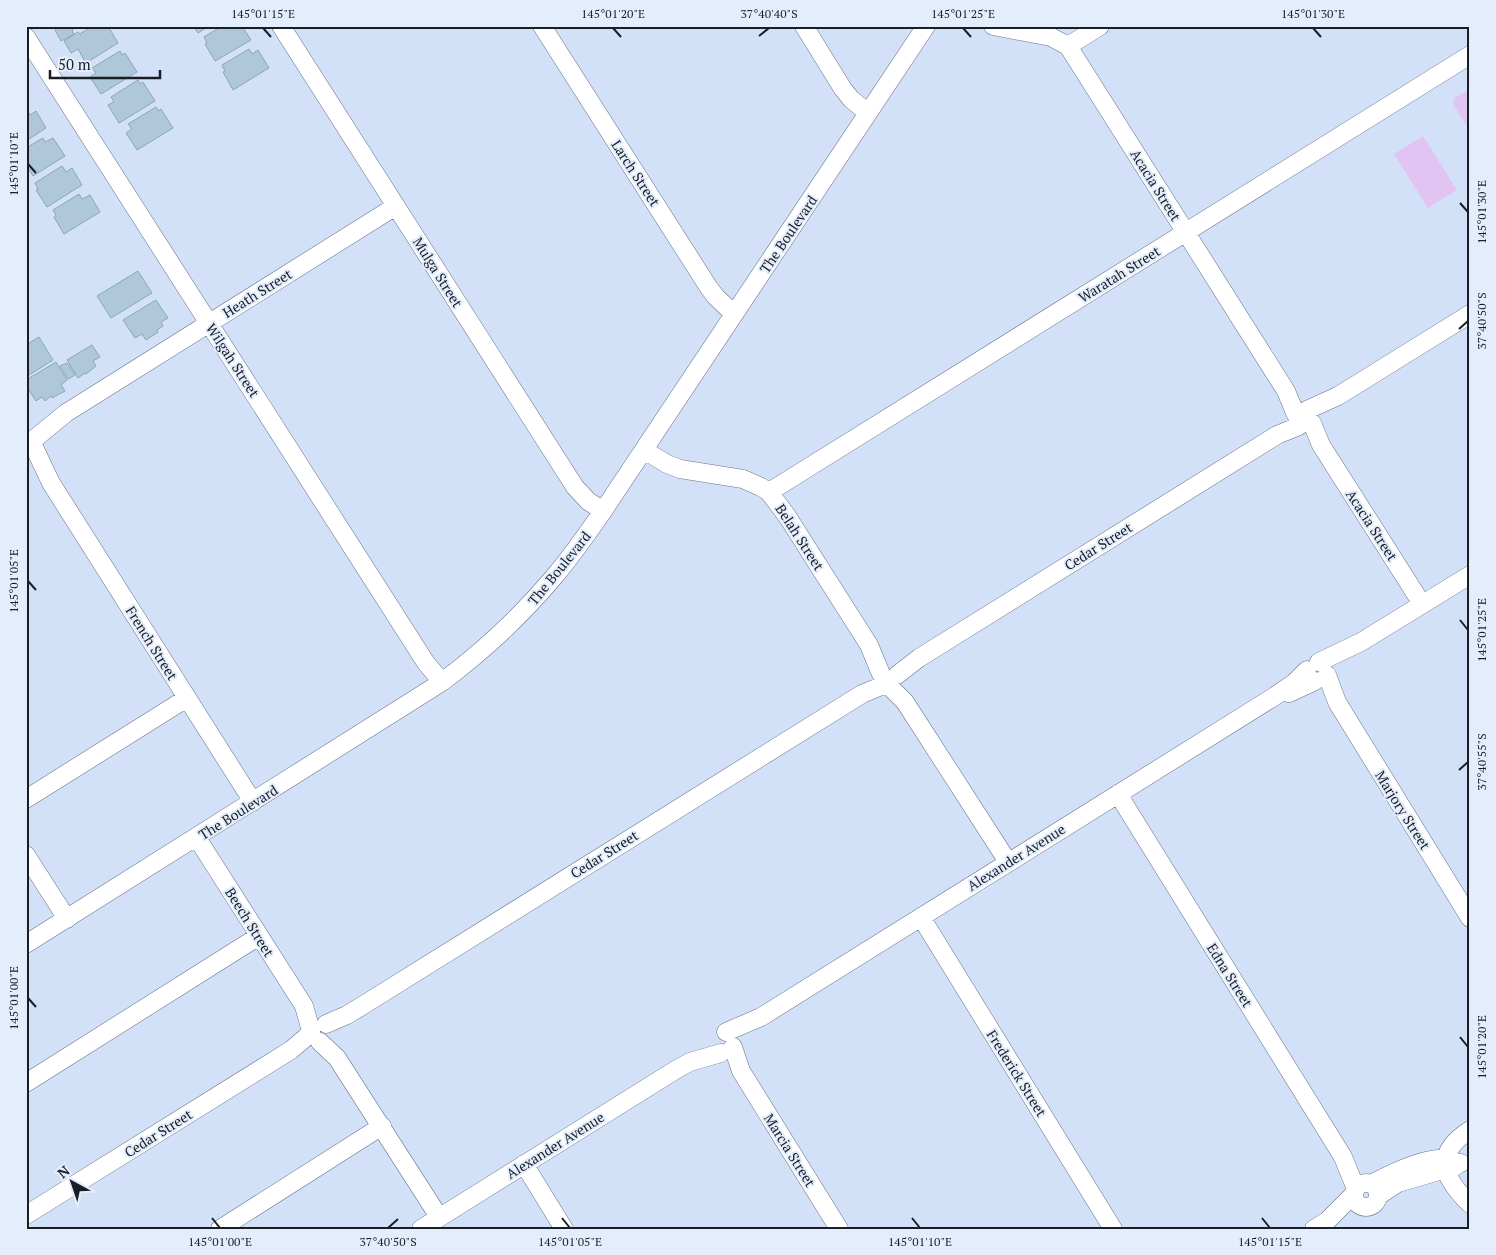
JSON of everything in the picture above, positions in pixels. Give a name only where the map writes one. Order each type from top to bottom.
[{"type":"street","name":"Mulga Street","points":[[282,26],[575,487],[588,501],[603,511]]},
{"type":"street","name":"Larch Street","points":[[542,26],[709,288],[734,314]]},
{"type":"street","points":[[804,26],[843,89],[851,99],[868,113]]},
{"type":"street","name":"The Boulevard","points":[[26,944],[442,682],[493,641],[531,603],[573,553],[603,511],[926,26]]},
{"type":"street","points":[[993,26],[1051,37],[1068,46],[1100,26]]},
{"type":"street","name":"Wilgah Street","points":[[26,37],[426,663],[442,682]]},
{"type":"street","name":"Acacia Street","points":[[1068,46],[1422,604]]},
{"type":"street","name":"Waratah Street","points":[[769,492],[1470,55]]},
{"type":"street","name":"Heath Street","points":[[29,442],[66,413],[396,206]]},
{"type":"street","name":"Cedar Street","points":[[26,1216],[1470,314]]},
{"type":"street","name":"French Street","points":[[29,442],[50,483],[253,802]]},
{"type":"street","name":"Belah Street","points":[[644,450],[667,464],[743,479],[769,492],[787,516],[1008,862]]},
{"type":"street","name":"Alexander Avenue","points":[[421,1229],[677,1069],[725,1045],[761,1017],[1272,698],[1294,691],[1361,642],[1470,575]]},
{"type":"street","name":"Marjory Street","points":[[1319,674],[1470,918]]},
{"type":"street","points":[[26,799],[187,698]]},
{"type":"street","name":"Edna Street","points":[[1118,794],[1365,1192]]},
{"type":"street","name":"Beech Street","points":[[197,838],[439,1217]]},
{"type":"street","points":[[26,855],[67,919]]},
{"type":"street","name":"Frederick Street","points":[[921,917],[1113,1229]]},
{"type":"street","points":[[26,1083],[259,936]]},
{"type":"street","name":"Marcia Street","points":[[725,1045],[839,1229]]},
{"type":"street","points":[[220,1229],[382,1126]]},
{"type":"street","points":[[1470,1130],[1462,1135],[1449,1149],[1450,1164],[1462,1174],[1470,1202]]},
{"type":"street","points":[[1320,1225],[1365,1192],[1398,1183],[1450,1164],[1462,1155],[1470,1143]]},
{"type":"street","points":[[524,1164],[564,1229]]},
{"type":"shaded area","points":[[1470,89],[1470,131],[1453,104],[1455,98]]},
{"type":"shaded area","points":[[1423,136],[1457,190],[1428,208],[1394,154]]},
{"type":"building","points":[[61,26],[77,26],[72,30],[74,34],[61,41],[55,30]]},
{"type":"building","points":[[92,26],[108,26],[118,43],[86,63],[78,49],[71,53],[64,41]]},
{"type":"building","points":[[193,26],[209,26],[198,33]]},
{"type":"building","points":[[222,26],[242,26],[251,40],[215,61],[205,44],[207,43],[204,37]]},
{"type":"building","points":[[249,49],[252,54],[258,50],[269,68],[233,90],[223,72],[225,71],[222,65]]},
{"type":"building","points":[[120,51],[122,55],[125,53],[137,72],[101,94],[90,77],[96,73],[92,68]]},
{"type":"building","points":[[138,80],[140,84],[143,82],[155,101],[119,123],[108,105],[114,102],[111,97]]},
{"type":"building","points":[[156,107],[158,111],[161,109],[173,128],[137,150],[126,133],[132,129],[128,124]]},
{"type":"building","points":[[26,109],[30,115],[36,111],[46,128],[26,141]]},
{"type":"building","points":[[43,138],[45,142],[53,138],[65,156],[33,176],[26,165],[26,148]]},
{"type":"building","points":[[62,166],[66,172],[72,168],[82,185],[47,207],[36,190],[38,189],[35,183]]},
{"type":"building","points":[[79,194],[82,199],[90,195],[100,212],[64,234],[54,217],[56,215],[53,210]]},
{"type":"building","points":[[138,271],[152,293],[111,318],[97,296]]},
{"type":"building","points":[[156,300],[168,318],[161,322],[163,326],[157,330],[158,332],[146,340],[142,334],[135,338],[123,320]]},
{"type":"building","points":[[39,337],[53,360],[26,377],[26,345]]},
{"type":"building","points":[[92,345],[100,357],[93,361],[96,366],[78,378],[67,360]]},
{"type":"building","points":[[56,362],[67,380],[61,385],[65,391],[52,398],[51,396],[45,401],[42,397],[36,401],[26,386],[26,380]]},
{"type":"building","points":[[67,363],[75,375],[68,379],[60,366]]}]
